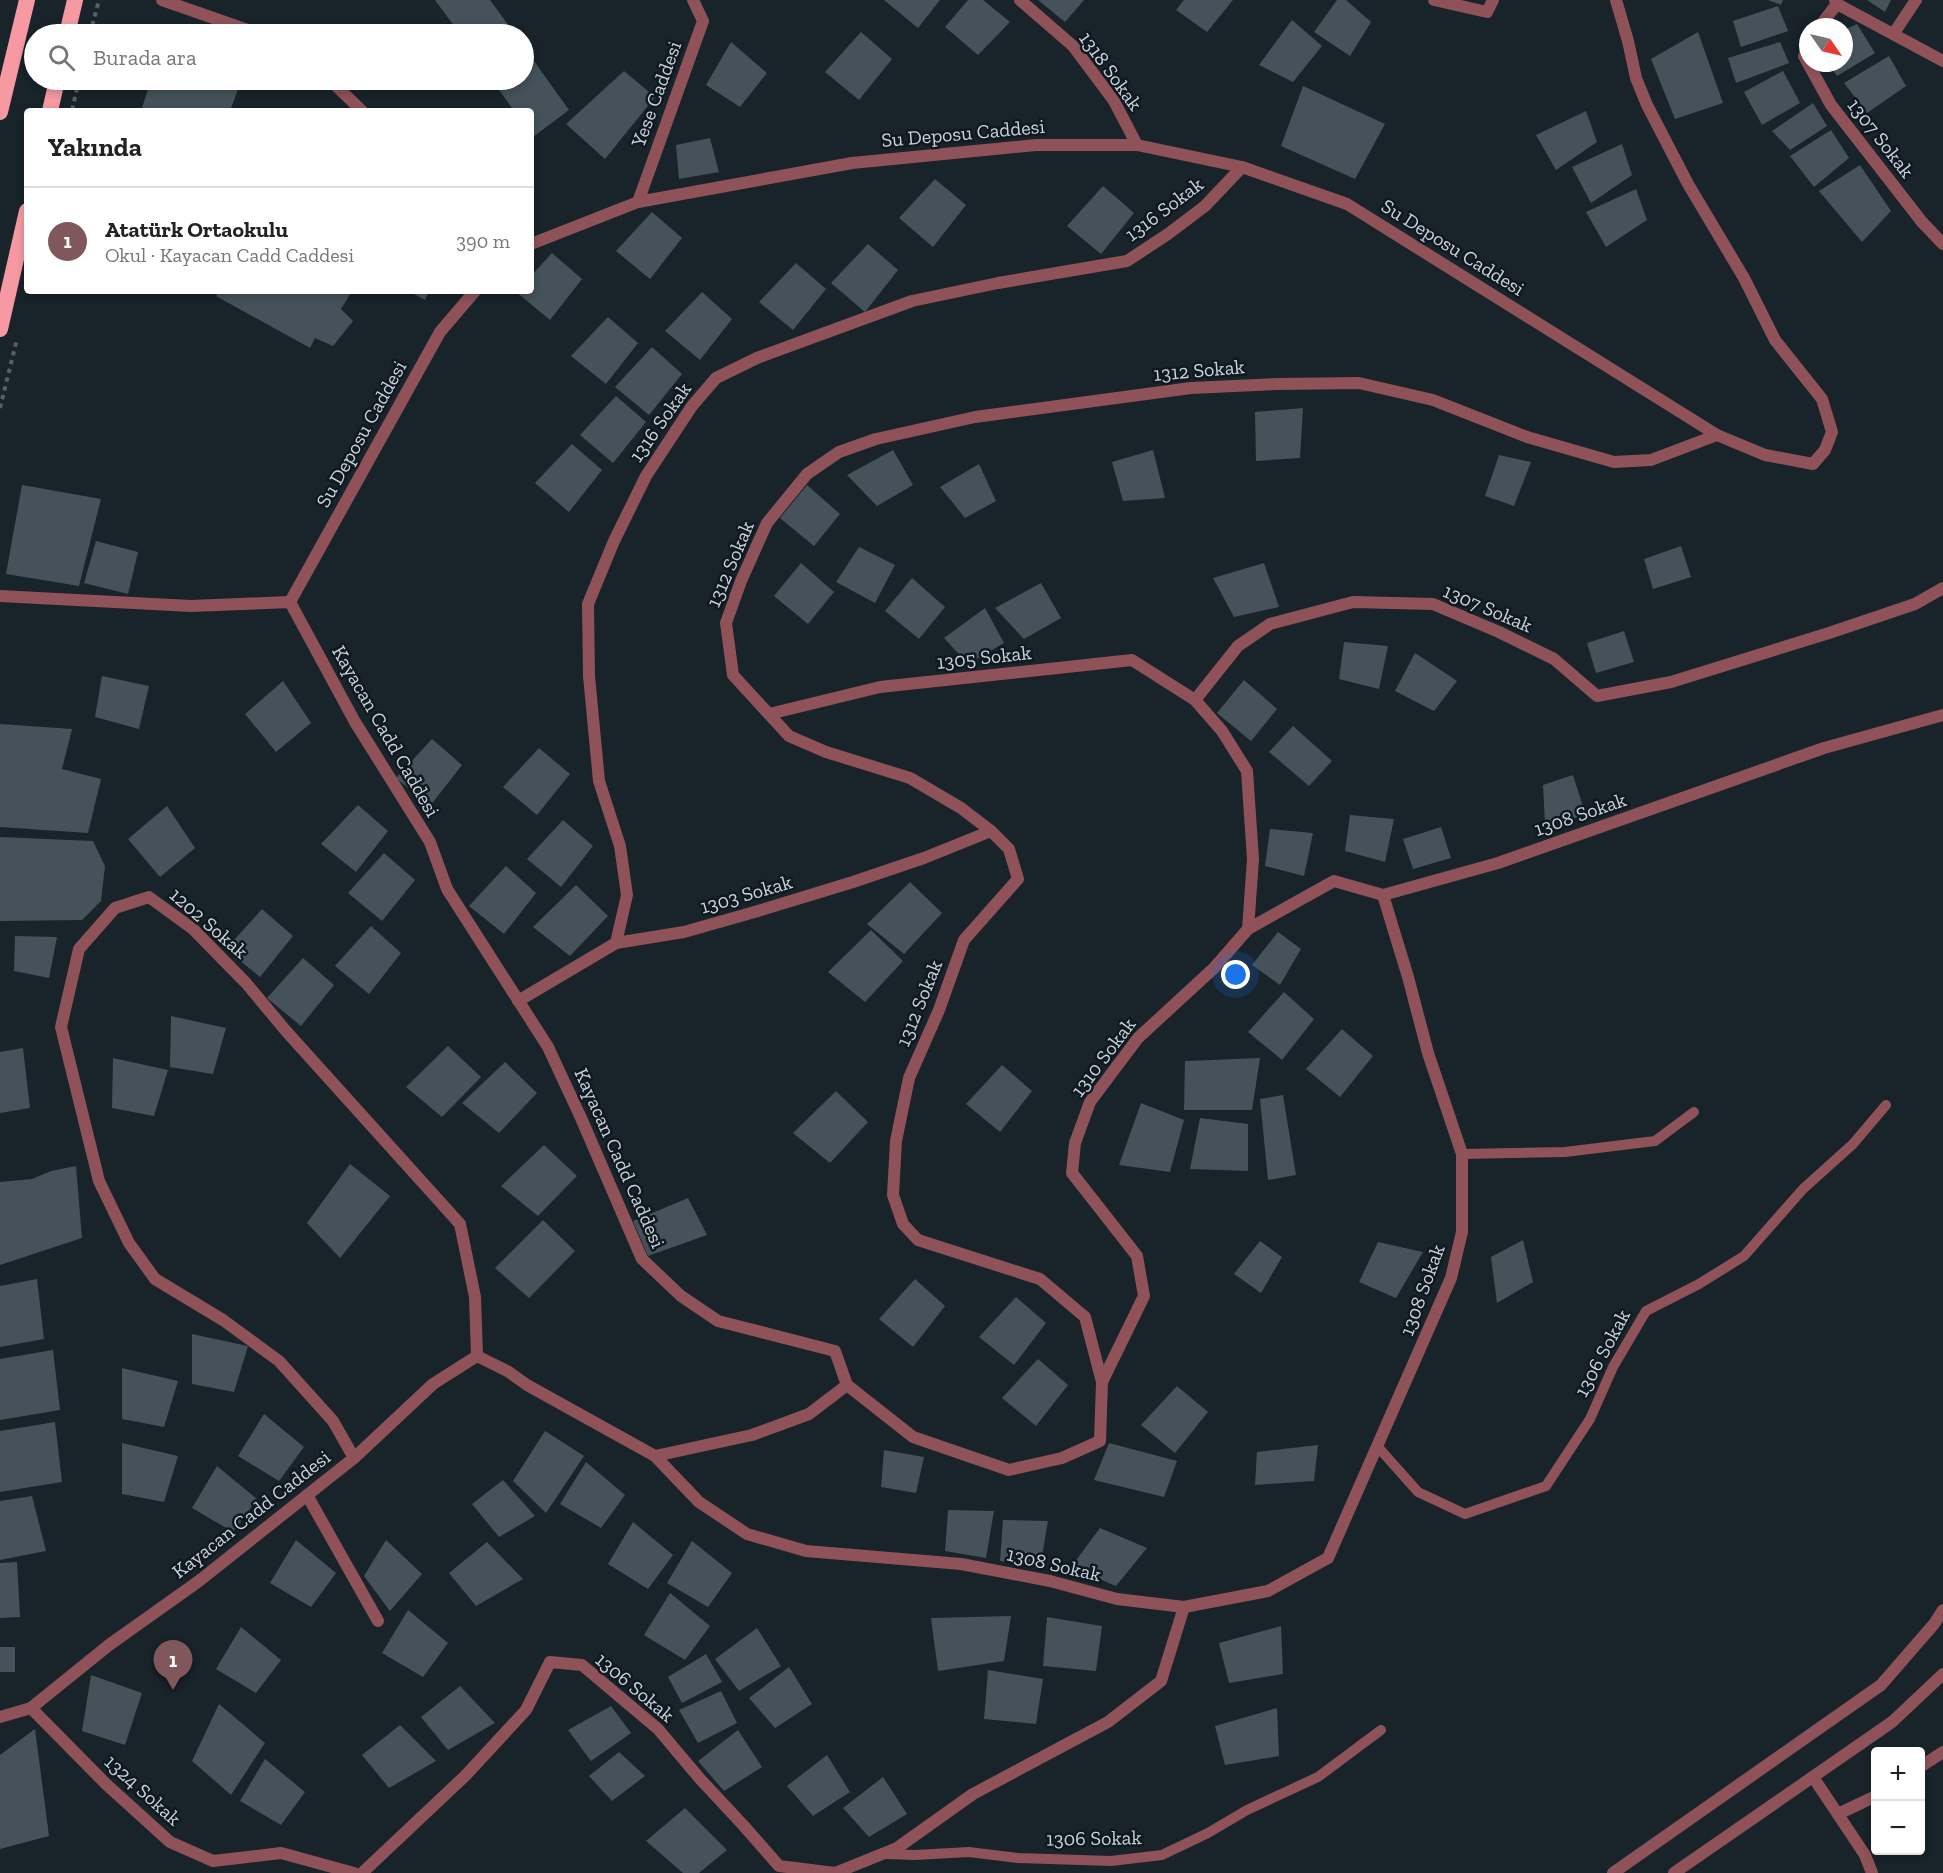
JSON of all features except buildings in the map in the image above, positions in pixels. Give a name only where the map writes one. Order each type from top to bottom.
[{"type":"highway","points":[[0,112],[27,0]]},
{"type":"highway","points":[[69,24],[75,0]]},
{"type":"highway","points":[[51,108],[55,90]]},
{"type":"highway","points":[[0,329],[24,224]]},
{"type":"street","points":[[162,0],[230,24]]},
{"type":"street","name":"Yese Caddesi","points":[[638,202],[703,21],[693,0]]},
{"type":"street","name":"1318 Sokak","points":[[1020,0],[1073,46],[1113,101],[1137,145]]},
{"type":"street","points":[[1434,0],[1487,12],[1493,0]]},
{"type":"street","name":"Su Deposu Caddesi","points":[[534,243],[638,202],[852,163],[1036,145],[1137,145],[1242,167],[1347,204],[1717,435],[1765,455],[1813,464],[1825,450],[1832,432],[1822,399],[1775,340],[1744,278],[1688,184],[1647,105],[1636,78],[1616,0]]},
{"type":"street","points":[[1894,33],[1916,0]]},
{"type":"street","points":[[1825,18],[1836,2],[1943,61]]},
{"type":"street","name":"1307 Sokak","points":[[1813,72],[1831,105],[1922,222],[1943,244]]},
{"type":"street","points":[[340,90],[359,108]]},
{"type":"street","name":"1316 Sokak","points":[[616,943],[627,895],[620,846],[599,781],[590,676],[588,604],[614,541],[646,476],[692,406],[716,378],[757,358],[912,301],[998,283],[1126,261],[1205,207],[1242,167]]},
{"type":"street","name":"Su Deposu Caddesi","points":[[290,602],[440,332],[472,294]]},
{"type":"street","name":"1312 Sokak","points":[[1102,1382],[1085,1317],[1040,1280],[918,1240],[903,1224],[893,1195],[896,1141],[909,1078],[939,1010],[964,940],[1018,879],[1009,849],[991,831],[960,808],[910,778],[826,752],[789,736],[734,675],[726,623],[741,581],[767,523],[807,474],[840,452],[876,439],[975,417],[1191,388],[1359,383],[1433,400],[1527,437],[1614,462],[1650,460],[1717,435]]},
{"type":"street","name":"1307 Sokak","points":[[1195,700],[1238,646],[1270,624],[1353,602],[1433,604],[1499,632],[1554,659],[1597,696],[1671,682],[1818,637],[1915,604],[1943,588]]},
{"type":"street","points":[[0,596],[191,606],[290,602]]},
{"type":"street","name":"Kayacan Cadd Caddesi","points":[[290,602],[355,722],[430,842],[447,889],[548,1047],[642,1259],[681,1296],[718,1321],[835,1351],[847,1384]]},
{"type":"street","name":"1305 Sokak","points":[[769,714],[880,687],[1132,660],[1195,700]]},
{"type":"street","points":[[1195,700],[1222,731],[1247,771],[1253,859],[1248,930]]},
{"type":"street","name":"1308 Sokak","points":[[655,1456],[699,1502],[747,1534],[806,1551],[961,1564],[1050,1581],[1117,1599],[1184,1607],[1268,1591],[1328,1558],[1451,1278],[1462,1232],[1462,1154],[1428,1053],[1383,895],[1498,864],[1824,748],[1943,715]]},
{"type":"street","name":"1303 Sokak","points":[[518,1001],[616,943],[684,932],[759,911],[924,858],[991,831]]},
{"type":"street","name":"1310 Sokak","points":[[847,1384],[913,1437],[1009,1470],[1062,1458],[1100,1441],[1102,1382],[1144,1296],[1137,1256],[1072,1173],[1075,1143],[1089,1102],[1138,1038],[1214,968],[1248,930],[1334,881],[1383,895]]},
{"type":"street","name":"1202 Sokak","points":[[354,1458],[333,1421],[279,1361],[223,1320],[155,1279],[129,1242],[99,1181],[61,1027],[79,949],[115,908],[149,897],[193,929],[246,983],[333,1085],[460,1224],[475,1297],[477,1356]]},
{"type":"street","points":[[477,1356],[655,1456],[762,1431],[809,1414],[847,1384]]},
{"type":"street","name":"Kayacan Cadd Caddesi","points":[[0,1717],[31,1708],[109,1645],[200,1581],[354,1458],[434,1384],[477,1356]]},
{"type":"street","points":[[307,1495],[378,1621]]},
{"type":"street","name":"1306 Sokak","points":[[362,1873],[465,1776],[526,1710],[550,1662],[582,1665],[658,1728],[778,1866],[835,1873],[897,1848],[973,1794],[1108,1722],[1161,1681],[1184,1607]]},
{"type":"street","points":[[1612,1873],[1881,1685],[1934,1624],[1943,1610]]},
{"type":"street","points":[[1674,1873],[1892,1722],[1943,1674]]},
{"type":"street","name":"1324 Sokak","points":[[31,1708],[106,1784],[170,1842],[213,1861],[281,1853],[354,1873]]},
{"type":"street","points":[[1925,1764],[1943,1752]]},
{"type":"street","points":[[1813,1777],[1865,1855],[1872,1873]]},
{"type":"street","points":[[1838,1814],[1871,1798]]},
{"type":"lane","name":"1306 Sokak","points":[[1378,1447],[1418,1492],[1466,1514],[1546,1486],[1590,1419],[1613,1367],[1646,1311],[1698,1284],[1744,1256],[1803,1190],[1853,1144],[1886,1105]]},
{"type":"lane","points":[[1462,1154],[1565,1152],[1655,1141],[1694,1112]]},
{"type":"lane","name":"1306 Sokak","points":[[882,1854],[969,1852],[1018,1858],[1111,1861],[1161,1855],[1208,1833],[1247,1810],[1318,1777],[1381,1730]]},
{"type":"path","points":[[93,24],[99,0]]},
{"type":"path","points":[[73,108],[77,90]]},
{"type":"path","points":[[0,408],[18,334]]},
{"type":"place","name":"Atatürk Ortaokulu","points":[[173,1690]]}]
